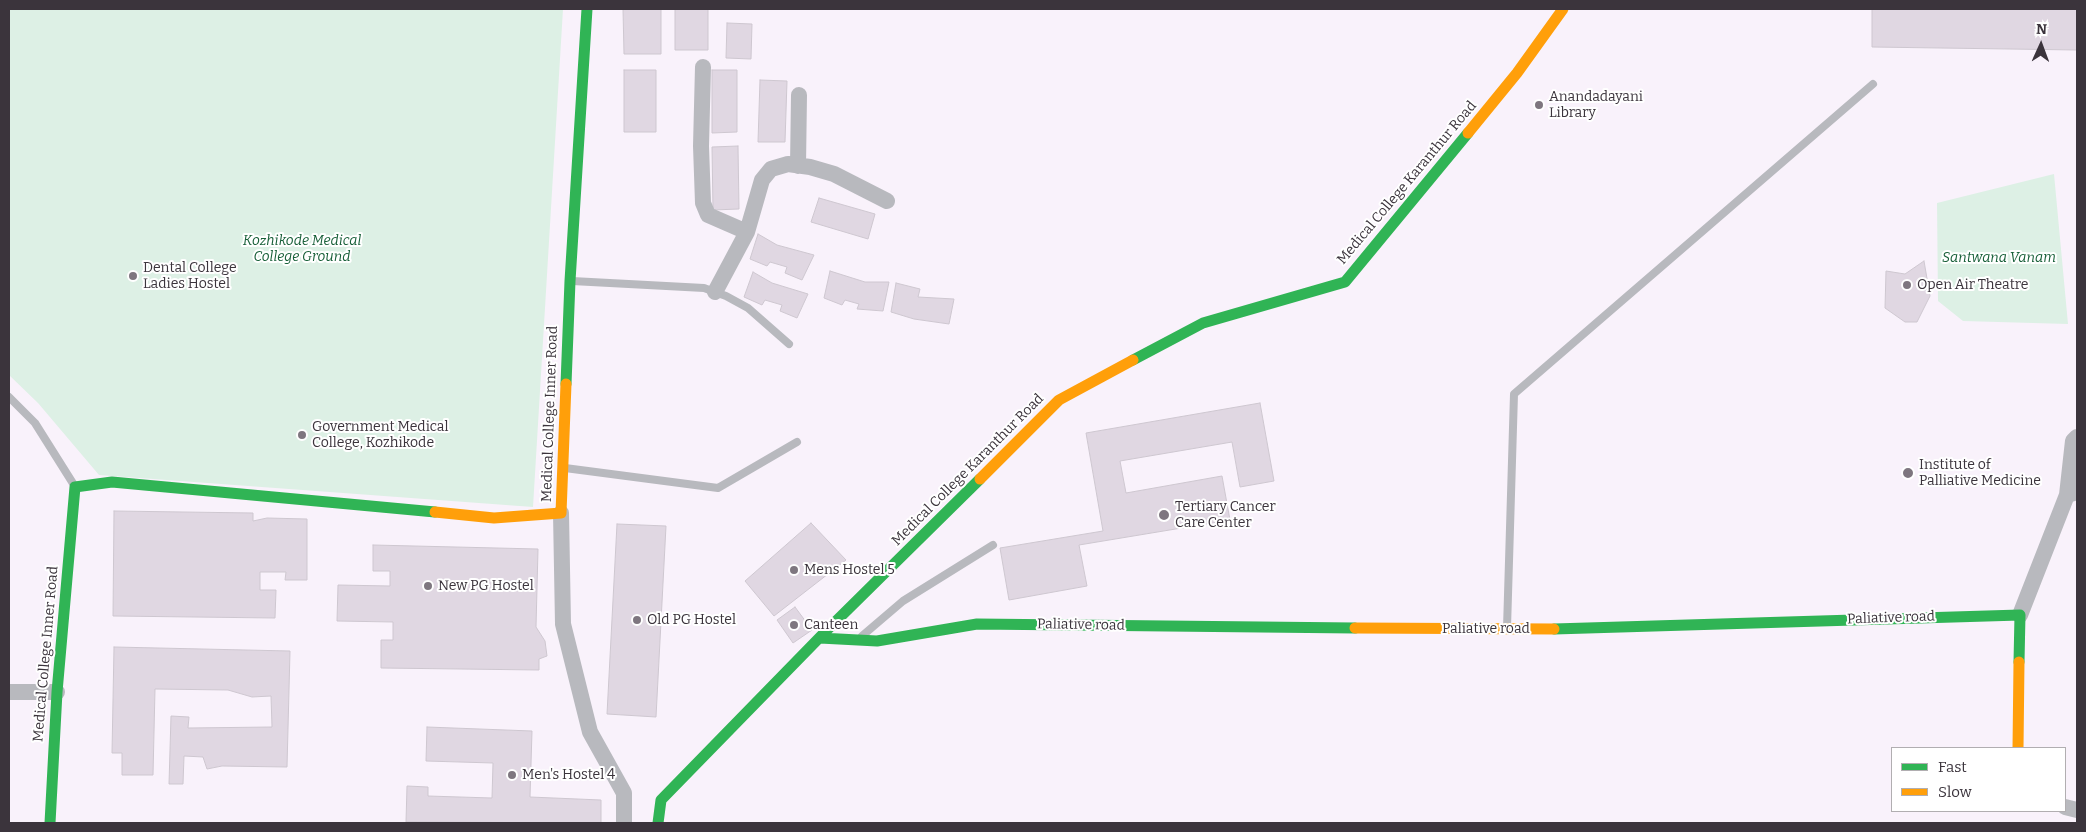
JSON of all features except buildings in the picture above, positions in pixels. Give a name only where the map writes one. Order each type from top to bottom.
[{"type":"street","name":"Medical College Inner Road","points":[[50,823],[56,692],[75,487],[112,482],[494,518],[561,513],[570,281],[587,9]]},
{"type":"street","name":"Medical College Karanthur Road","points":[[658,823],[661,800],[820,638],[1059,400],[1203,323],[1345,282],[1517,73],[1563,9]]},
{"type":"street","points":[[703,67],[701,146],[703,203],[708,215],[747,232]]},
{"type":"street","points":[[798,166],[799,95]]},
{"type":"street","points":[[715,292],[747,232],[762,180],[770,169],[788,164],[834,174],[887,201]]},
{"type":"street","points":[[2018,747],[2020,614],[2072,493],[2073,441],[2077,437]]},
{"type":"street","points":[[561,513],[563,624],[590,732],[624,793],[624,823]]},
{"type":"street","name":"Paliative road","points":[[820,638],[877,641],[976,624],[1507,630],[2020,614]]},
{"type":"street","points":[[9,692],[56,692]]},
{"type":"lane","points":[[1507,630],[1514,394],[1873,84]]},
{"type":"lane","points":[[570,281],[704,288],[748,308],[788,344]]},
{"type":"lane","points":[[9,397],[35,423],[75,487]]},
{"type":"lane","points":[[564,467],[718,488],[797,442]]},
{"type":"lane","points":[[856,640],[904,601],[993,544]]},
{"type":"green space","name":"Kozhikode Medical College Ground","points":[[9,9],[563,9],[533,507],[99,475],[38,403],[9,375]]},
{"type":"green space","name":"Santwana Vanam","points":[[2054,174],[2068,324],[1963,321],[1938,301],[1937,203]]},
{"type":"traffic: fast","points":[[566,384],[570,281],[587,9]]},
{"type":"traffic: fast","points":[[1133,360],[1203,323],[1345,282],[1468,133]]},
{"type":"traffic: fast","points":[[658,823],[661,800],[824,633],[980,479]]},
{"type":"traffic: fast","points":[[50,823],[57,692],[75,487],[112,482],[435,512]]},
{"type":"traffic: fast","points":[[1554,629],[2020,615],[2019,662]]},
{"type":"traffic: fast","points":[[820,638],[877,641],[977,624],[1355,628]]},
{"type":"traffic: slow","points":[[1468,133],[1517,73],[1563,9]]},
{"type":"traffic: slow","points":[[980,479],[1059,400],[1133,360]]},
{"type":"traffic: slow","points":[[435,512],[494,518],[561,513],[566,384]]},
{"type":"traffic: slow","points":[[1355,628],[1554,629]]},
{"type":"traffic: slow","points":[[2018,747],[2019,662]]},
{"type":"place","name":"Anandadayani Library","points":[[1539,105]]},
{"type":"place","name":"Dental College Ladies Hostel","points":[[133,276]]},
{"type":"place","name":"Open Air Theatre","points":[[1907,285]]},
{"type":"place","name":"Government Medical College, Kozhikode","points":[[302,435]]},
{"type":"place","name":"Institute of Palliative Medicine","points":[[1908,473]]},
{"type":"place","name":"Tertiary Cancer Care Center","points":[[1164,515]]},
{"type":"place","name":"Mens Hostel 5","points":[[794,570]]},
{"type":"place","name":"New PG Hostel","points":[[428,586]]},
{"type":"place","name":"Old PG Hostel","points":[[637,620]]},
{"type":"place","name":"Canteen","points":[[794,625]]},
{"type":"place","name":"Men's Hostel 4","points":[[512,775]]}]
